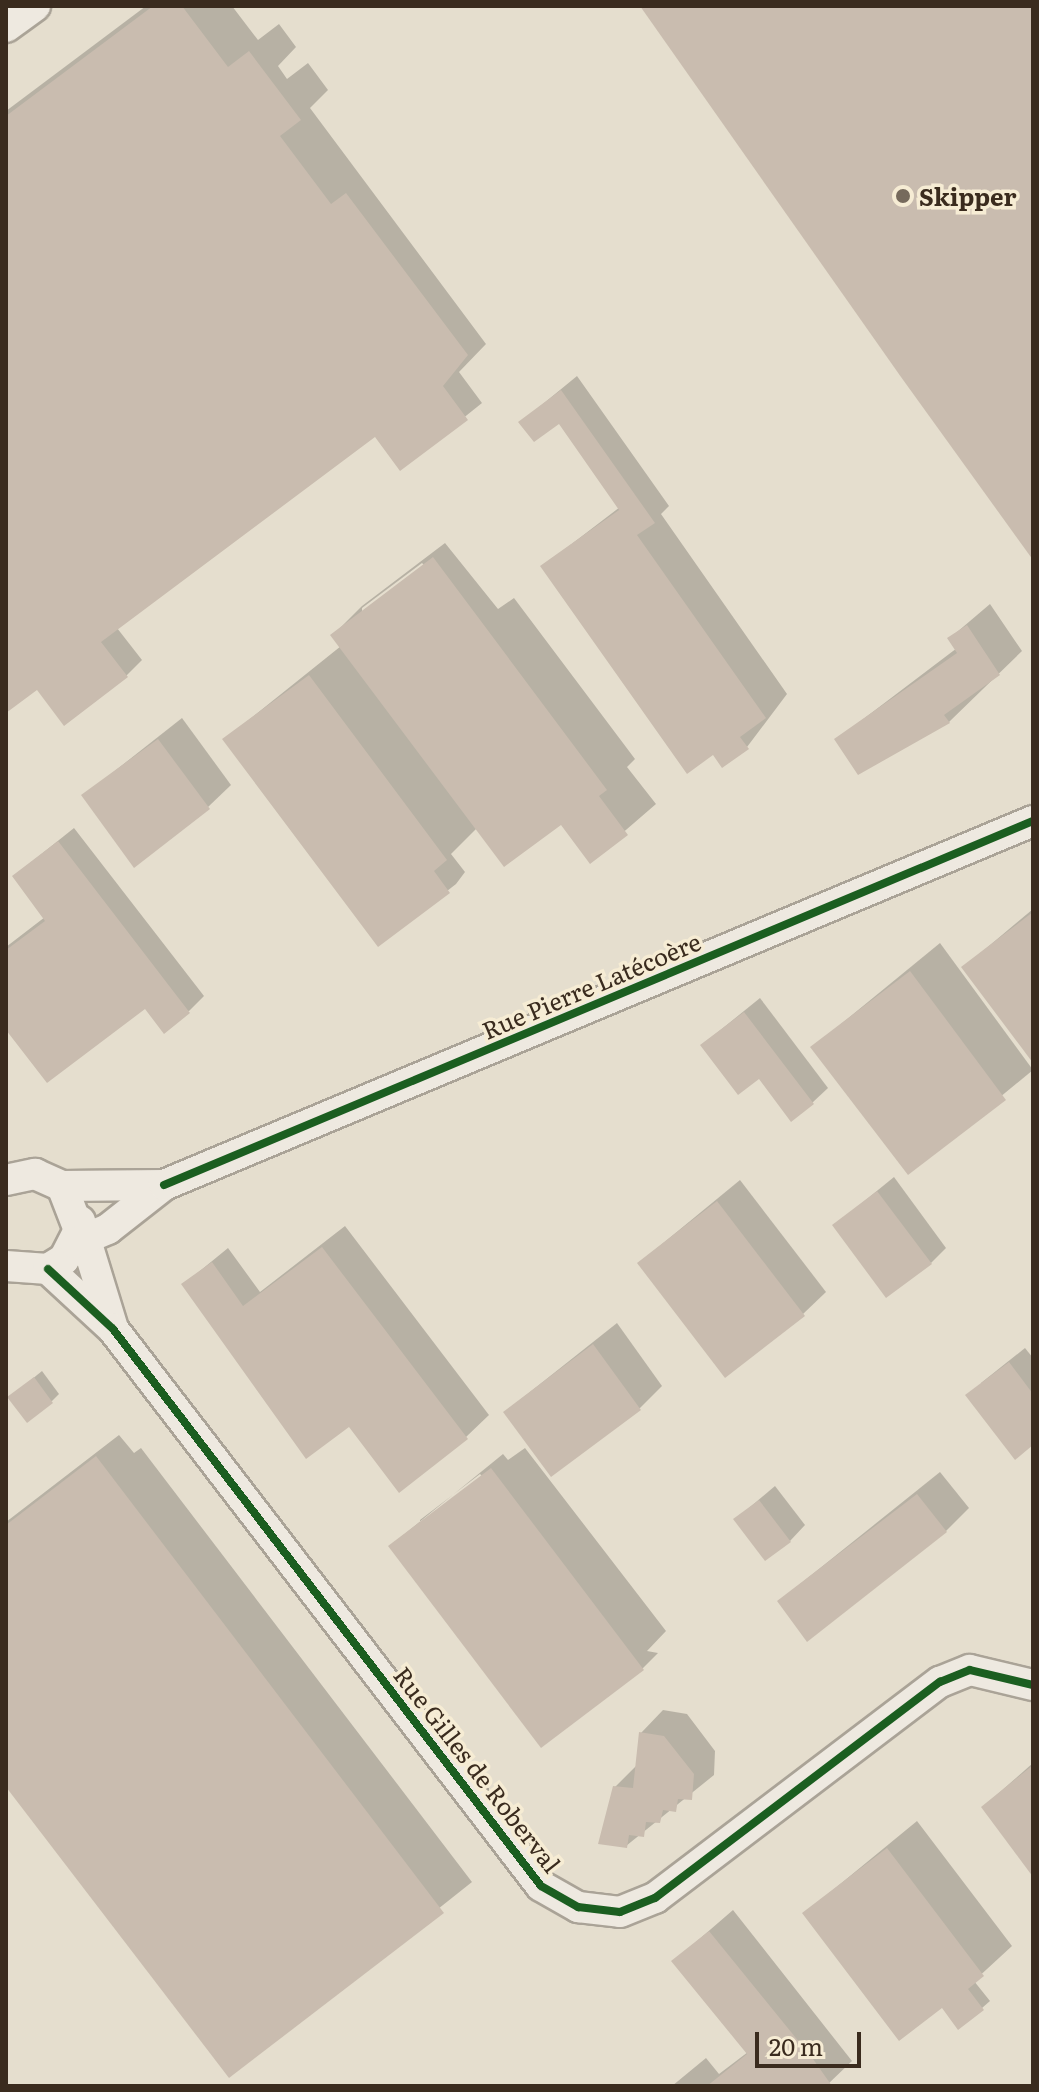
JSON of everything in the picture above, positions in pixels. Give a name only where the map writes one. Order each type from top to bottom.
[{"type":"street","points":[[6,27],[35,6]]},
{"type":"street","name":"Rue Pierre Latécoère","points":[[48,1269],[80,1233],[164,1185],[1033,821]]},
{"type":"street","name":"Rue Pierre Latécoère","points":[[10,1173],[62,1186],[164,1185]]},
{"type":"street","name":"Rue Gilles de Roberval","points":[[62,1186],[113,1329]]},
{"type":"street","points":[[6,1266],[48,1269]]},
{"type":"street","name":"Rue Gilles de Roberval","points":[[48,1269],[113,1329],[541,1886],[578,1907],[620,1912],[655,1898],[940,1682],[970,1670],[1033,1685]]},
{"type":"building","points":[[153,6],[182,6],[228,67],[249,51],[301,120],[280,136],[331,204],[346,193],[468,355],[443,386],[468,420],[400,471],[375,437],[101,642],[128,677],[64,726],[37,690],[6,713],[6,116]]},
{"type":"building","name":"Skipper","points":[[640,6],[1033,6],[1033,560],[901,377]]},
{"type":"building","points":[[561,390],[655,523],[637,535],[766,718],[740,737],[749,749],[722,768],[713,755],[687,774],[540,566],[619,510],[559,424],[534,442],[518,422]]},
{"type":"building","points":[[433,557],[607,790],[599,796],[628,835],[590,864],[561,825],[504,867],[330,635]]},
{"type":"building","points":[[967,625],[1000,675],[944,715],[950,723],[858,775],[834,739],[957,653],[947,638]]},
{"type":"building","points":[[309,675],[447,860],[434,871],[450,893],[378,947],[222,739]]},
{"type":"building","points":[[158,739],[210,809],[134,868],[81,795]]},
{"type":"building","points":[[58,841],[190,1013],[164,1034],[145,1009],[47,1083],[6,1030],[6,950],[45,921],[12,876]]},
{"type":"building","points":[[1033,912],[1033,1063],[961,967]]},
{"type":"building","points":[[910,971],[1006,1100],[908,1175],[810,1047]]},
{"type":"building","points":[[744,1012],[814,1104],[791,1122],[759,1079],[738,1095],[700,1045]]},
{"type":"building","points":[[877,1191],[932,1264],[886,1298],[832,1225]]},
{"type":"building","points":[[717,1201],[805,1316],[725,1378],[637,1263]]},
{"type":"building","points":[[322,1247],[468,1439],[399,1493],[349,1427],[306,1459],[181,1284],[212,1262],[243,1306]]},
{"type":"building","points":[[593,1344],[641,1410],[551,1477],[503,1412]]},
{"type":"building","points":[[1009,1362],[1033,1394],[1033,1445],[1015,1460],[965,1395]]},
{"type":"building","points":[[34,1377],[53,1403],[27,1423],[7,1397]]},
{"type":"building","points":[[96,1456],[444,1913],[229,2078],[6,1787],[6,1525]]},
{"type":"building","points":[[491,1468],[644,1670],[541,1748],[388,1546]]},
{"type":"building","points":[[917,1494],[947,1532],[807,1642],[777,1601]]},
{"type":"building","points":[[759,1500],[791,1542],[765,1561],[733,1519]]},
{"type":"building","points":[[639,1732],[664,1736],[694,1774],[692,1800],[678,1799],[676,1812],[663,1810],[660,1823],[646,1822],[644,1837],[629,1835],[627,1848],[598,1844],[613,1786],[633,1788]]},
{"type":"building","points":[[1033,1765],[1033,1877],[981,1807]]},
{"type":"building","points":[[887,1848],[984,1976],[968,1989],[984,2010],[958,2030],[942,2008],[899,2041],[802,1913]]},
{"type":"building","points":[[709,1931],[832,2086],[707,2086],[747,2054],[671,1961]]},
{"type":"cycle path","points":[[164,1185],[1033,821]]},
{"type":"cycle path","points":[[48,1269],[113,1329],[541,1886],[578,1907],[620,1912],[655,1898],[940,1682],[970,1670],[1033,1685]]},
{"type":"place","name":"Skipper","points":[[903,196]]}]
